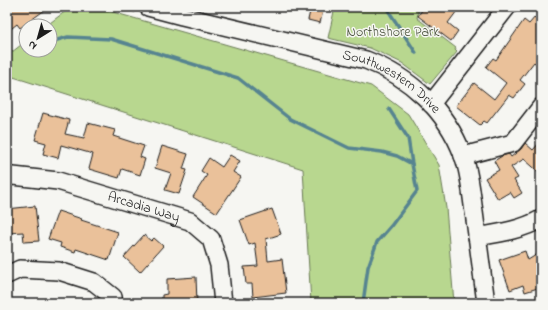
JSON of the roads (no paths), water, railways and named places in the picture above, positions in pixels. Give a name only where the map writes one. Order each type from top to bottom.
[{"type":"street","points":[[431,104],[507,7]]},
{"type":"street","name":"Southwestern Drive","points":[[145,10],[182,16],[366,60],[390,70],[415,88],[431,104],[447,124],[463,156],[470,186],[486,303]]},
{"type":"street","points":[[463,156],[513,143],[541,107]]},
{"type":"street","name":"Arcadia Way","points":[[7,177],[13,176],[58,180],[190,221],[212,239],[219,265],[223,303]]},
{"type":"street","points":[[477,237],[515,230],[541,219]]},
{"type":"street","points":[[7,275],[20,269],[59,271],[94,282],[113,297],[114,303]]},
{"type":"waterway","points":[[386,7],[416,53]]},
{"type":"waterway","points":[[58,40],[68,37],[111,39],[238,78],[290,119],[349,148],[382,152],[397,156],[412,164]]},
{"type":"waterway","points":[[363,303],[368,267],[377,242],[417,191],[408,138],[389,109]]},
{"type":"park label","name":"Northshore Park","points":[[393,32]]}]
